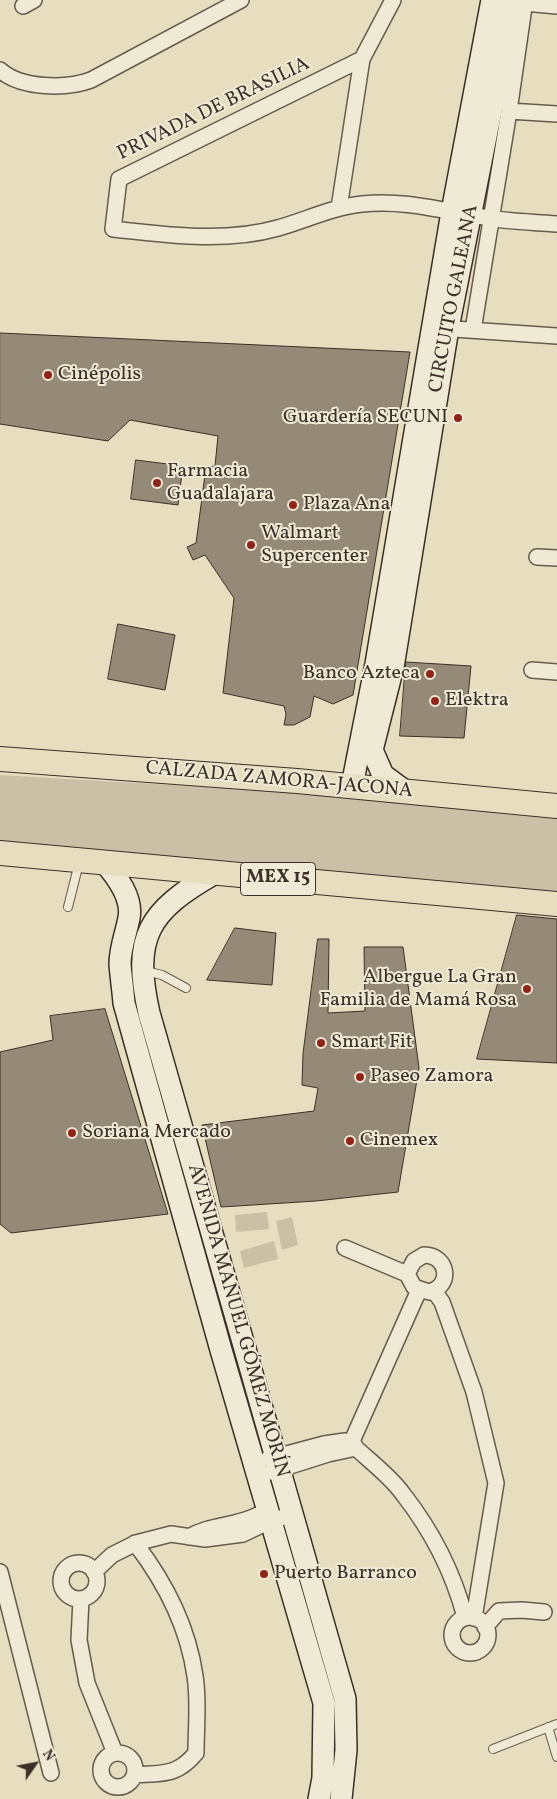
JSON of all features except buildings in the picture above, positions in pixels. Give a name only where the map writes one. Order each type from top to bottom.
[{"type":"main road","name":"CALZADA ZAMORA-JACONA","points":[[0,759],[352,786],[557,806]]},
{"type":"main road","name":"MEX 15","points":[[0,853],[557,904]]},
{"type":"street","points":[[0,70],[19,81],[74,86],[91,80],[241,0]]},
{"type":"street","points":[[339,208],[362,60],[393,0]]},
{"type":"street","name":"CIRCUITO GALEANA","points":[[471,215],[492,0]]},
{"type":"street","points":[[475,330],[471,215],[509,111],[521,1],[557,6]]},
{"type":"street","name":"CIRCUITO GALEANA","points":[[406,792],[383,775],[372,750],[440,328],[471,215],[521,1]]},
{"type":"street","name":"PRIVADA DE BRASILIA","points":[[362,60],[119,180],[113,229],[182,236],[246,234],[278,228],[339,208],[362,204],[392,203],[423,206],[471,215],[557,224]]},
{"type":"street","points":[[509,111],[557,114]]},
{"type":"street","points":[[440,328],[557,336]]},
{"type":"street","points":[[537,557],[557,558]]},
{"type":"street","name":"CIRCUITO GALEANA","points":[[352,786],[385,666]]},
{"type":"street","points":[[532,670],[557,672]]},
{"type":"street","name":"AVENIDA MANUEL GÓMEZ MORÍN","points":[[105,863],[123,889],[129,904],[130,916],[122,945],[120,964],[124,1003],[221,1350],[257,1469],[280,1513],[345,1699],[346,1750],[341,1799]]},
{"type":"street","name":"AVENIDA MANUEL GÓMEZ MORÍN","points":[[215,873],[180,895],[163,910],[148,929],[142,948],[141,970],[149,1013],[279,1463],[280,1513],[324,1703],[324,1749],[319,1799]]},
{"type":"street","points":[[344,1248],[407,1274],[419,1290],[434,1291],[443,1283],[446,1271],[436,1257],[430,1255],[418,1258],[407,1274]]},
{"type":"street","points":[[257,1469],[328,1454],[354,1444],[419,1290]]},
{"type":"street","points":[[434,1291],[442,1302],[474,1392],[496,1483],[475,1621]]},
{"type":"street","points":[[354,1444],[402,1492],[435,1540],[458,1593],[475,1621]]},
{"type":"street","points":[[94,1572],[112,1554],[135,1543],[171,1534],[189,1537],[203,1528],[242,1523],[280,1513]]},
{"type":"street","points":[[135,1543],[150,1562],[177,1610],[195,1676],[196,1753],[184,1767],[171,1772],[135,1775]]},
{"type":"street","points":[[76,1564],[86,1565],[94,1572],[96,1582],[93,1591],[81,1599],[70,1597],[61,1584],[63,1573],[76,1564]]},
{"type":"street","points":[[0,1572],[51,1773]]},
{"type":"street","points":[[81,1599],[79,1640],[87,1683],[115,1753]]},
{"type":"street","points":[[475,1621],[499,1611],[522,1610],[544,1612]]},
{"type":"street","points":[[324,1749],[346,1750]]},
{"type":"street","points":[[115,1753],[127,1755],[135,1763],[135,1775],[129,1784],[124,1787],[112,1786],[108,1784],[101,1774],[101,1768],[105,1758],[115,1753]]},
{"type":"lane","points":[[68,907],[79,861]]},
{"type":"lane","points":[[141,970],[162,975],[186,988]]},
{"type":"lane","points":[[493,1749],[557,1724]]},
{"type":"lane","points":[[548,1727],[557,1757]]},
{"type":"shaded area","points":[[0,775],[345,795],[557,817],[557,892],[219,866],[0,844]]},
{"type":"shaded area","points":[[267,1212],[269,1229],[236,1232],[235,1215]]},
{"type":"shaded area","points":[[292,1217],[298,1245],[282,1250],[276,1221]]},
{"type":"shaded area","points":[[274,1241],[278,1259],[244,1268],[240,1251]]},
{"type":"place","name":"Cinépolis","points":[[48,375]]},
{"type":"place","name":"Guardería SECUNI","points":[[458,418]]},
{"type":"place","name":"Farmacia Guadalajara","points":[[157,483]]},
{"type":"place","name":"Plaza Ana","points":[[293,505]]},
{"type":"place","name":"Walmart Supercenter","points":[[251,545]]},
{"type":"place","name":"Banco Azteca","points":[[430,674]]},
{"type":"place","name":"Elektra","points":[[435,701]]},
{"type":"place","name":"Albergue La Gran Familia de Mamá Rosa","points":[[527,989]]},
{"type":"place","name":"Smart Fit","points":[[321,1043]]},
{"type":"place","name":"Paseo Zamora","points":[[360,1077]]},
{"type":"place","name":"Soriana Mercado","points":[[72,1133]]},
{"type":"place","name":"Cinemex","points":[[350,1141]]},
{"type":"place","name":"Puerto Barranco","points":[[264,1574]]}]
